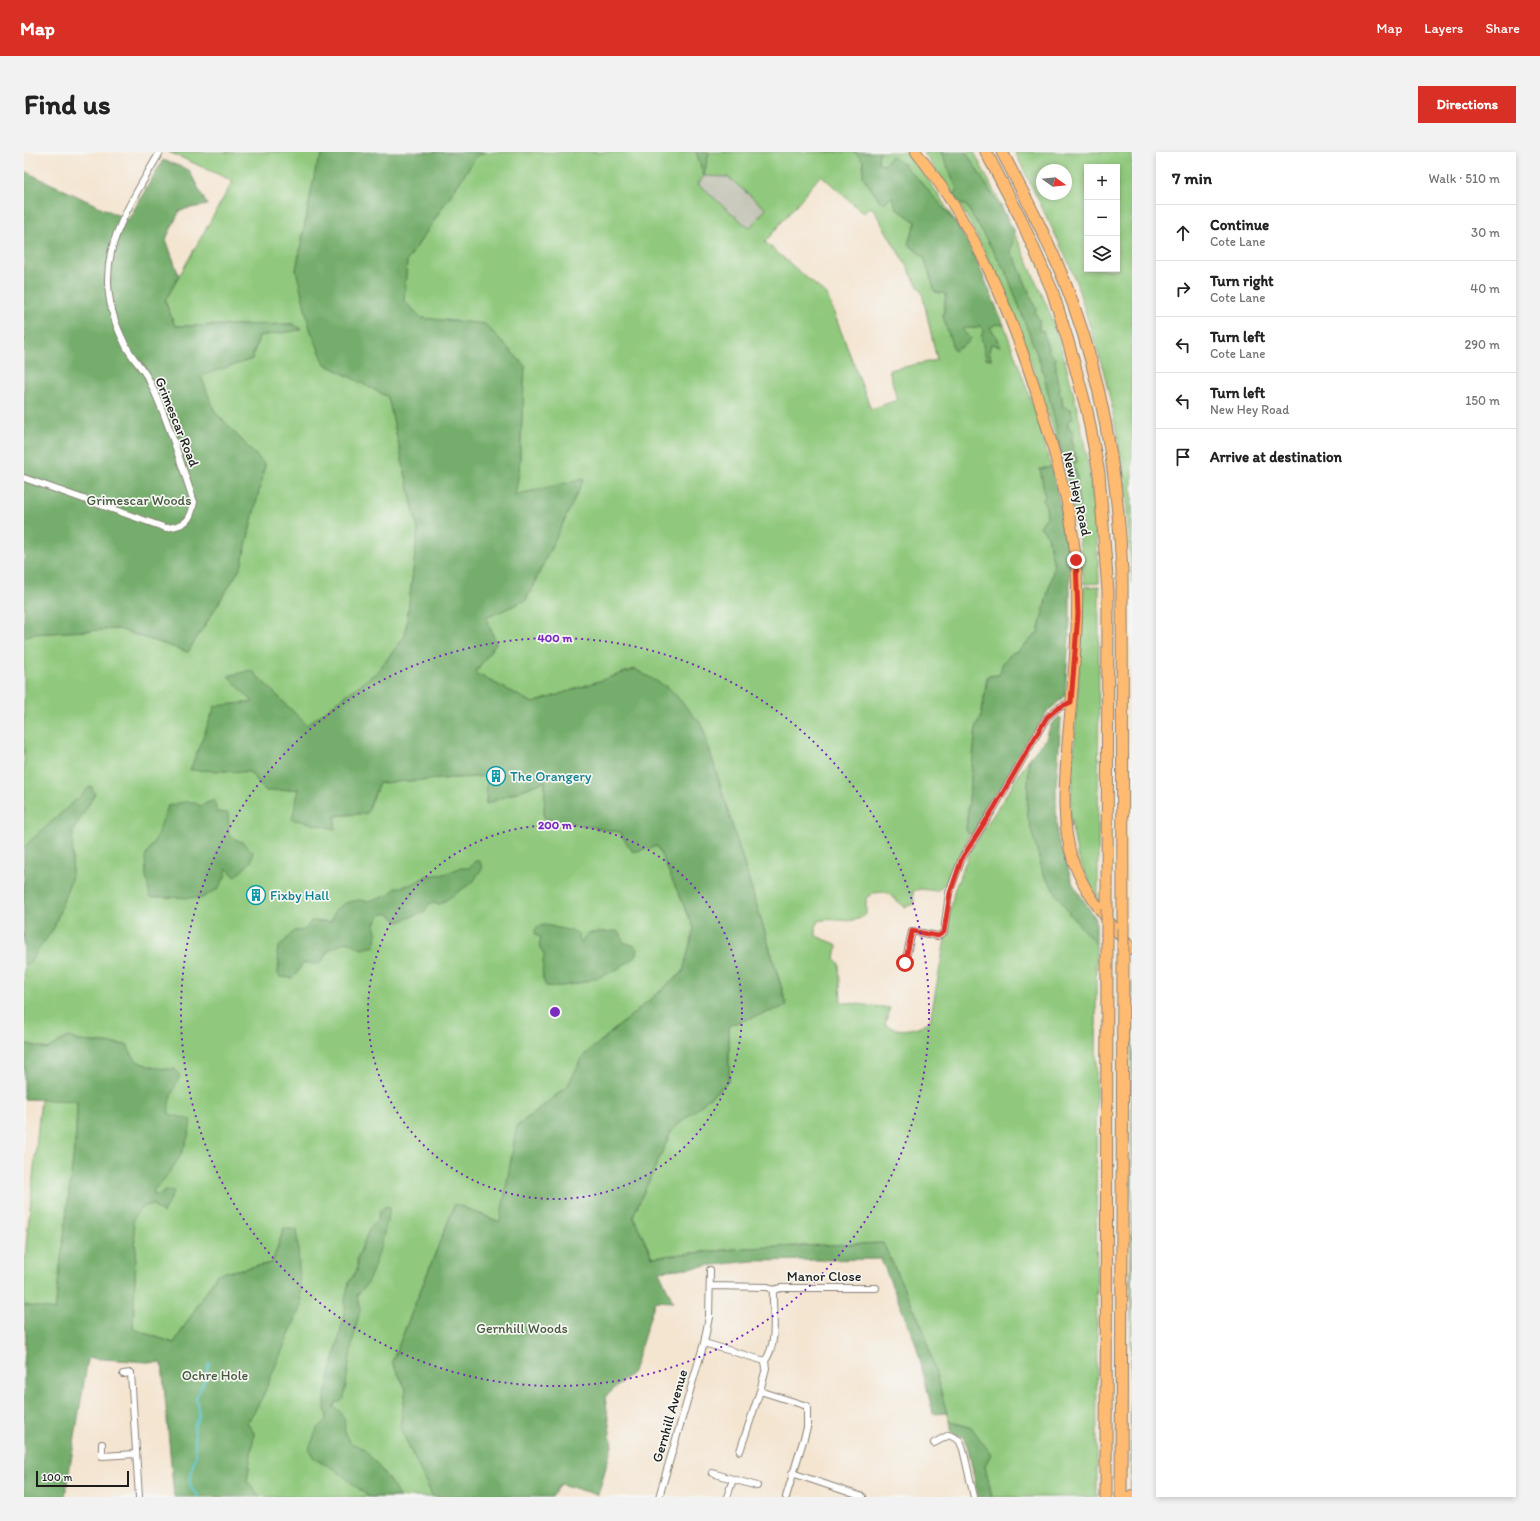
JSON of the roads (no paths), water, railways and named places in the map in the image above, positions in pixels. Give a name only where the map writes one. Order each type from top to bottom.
[{"type":"highway","points":[[986,152],[1020,217],[1052,290],[1087,411],[1099,473],[1108,591],[1106,1497]]},
{"type":"highway","points":[[1002,152],[1034,212],[1064,281],[1085,341],[1102,411],[1114,473],[1120,528],[1122,572],[1123,928],[1128,952],[1126,1495]]},
{"type":"main road","name":"New Hey Road","points":[[916,152],[949,199],[988,269],[1027,366],[1046,427],[1068,510],[1076,560],[1078,614],[1064,794],[1068,842],[1073,860],[1088,894],[1128,952]]},
{"type":"street","name":"Grimescar Road","points":[[24,478],[166,528],[179,527],[192,515],[194,502],[161,408],[148,379],[124,343],[109,308],[107,273],[114,241],[127,209],[160,152]]},
{"type":"street","points":[[905,963],[912,931],[938,936],[944,932],[950,893],[964,853],[994,808],[1047,717],[1058,708],[1071,702]]},
{"type":"street","name":"Gernhill Avenue","points":[[659,1497],[704,1343],[709,1317],[710,1270]]},
{"type":"street","name":"Manor Close","points":[[710,1286],[768,1287],[773,1290],[781,1288],[876,1288]]},
{"type":"street","name":"Manor Close","points":[[740,1451],[760,1391],[766,1368],[765,1361],[771,1353],[774,1338],[773,1290]]},
{"type":"street","points":[[704,1343],[765,1361]]},
{"type":"street","points":[[123,1374],[131,1373],[140,1497]]},
{"type":"street","points":[[760,1391],[807,1406],[807,1428],[792,1473],[786,1497]]},
{"type":"street","points":[[934,1443],[949,1435],[959,1440],[963,1449],[974,1497]]},
{"type":"street","points":[[102,1444],[103,1459],[136,1454]]},
{"type":"street","points":[[712,1473],[757,1486]]},
{"type":"street","points":[[792,1473],[863,1497]]},
{"type":"street","points":[[727,1497],[733,1479]]},
{"type":"waterway","points":[[197,1497],[198,1494],[193,1491],[190,1484],[193,1464],[196,1456],[194,1426],[199,1416],[196,1398],[204,1381],[209,1363]]},
{"type":"place","name":"The Orangery","points":[[496,776]]},
{"type":"place","name":"Fixby Hall","points":[[256,895]]},
{"type":"park label","name":"Grimescar Woods","points":[[139,500]]},
{"type":"park label","name":"Gernhill Woods","points":[[522,1328]]},
{"type":"park label","name":"Ochre Hole","points":[[215,1375]]}]
